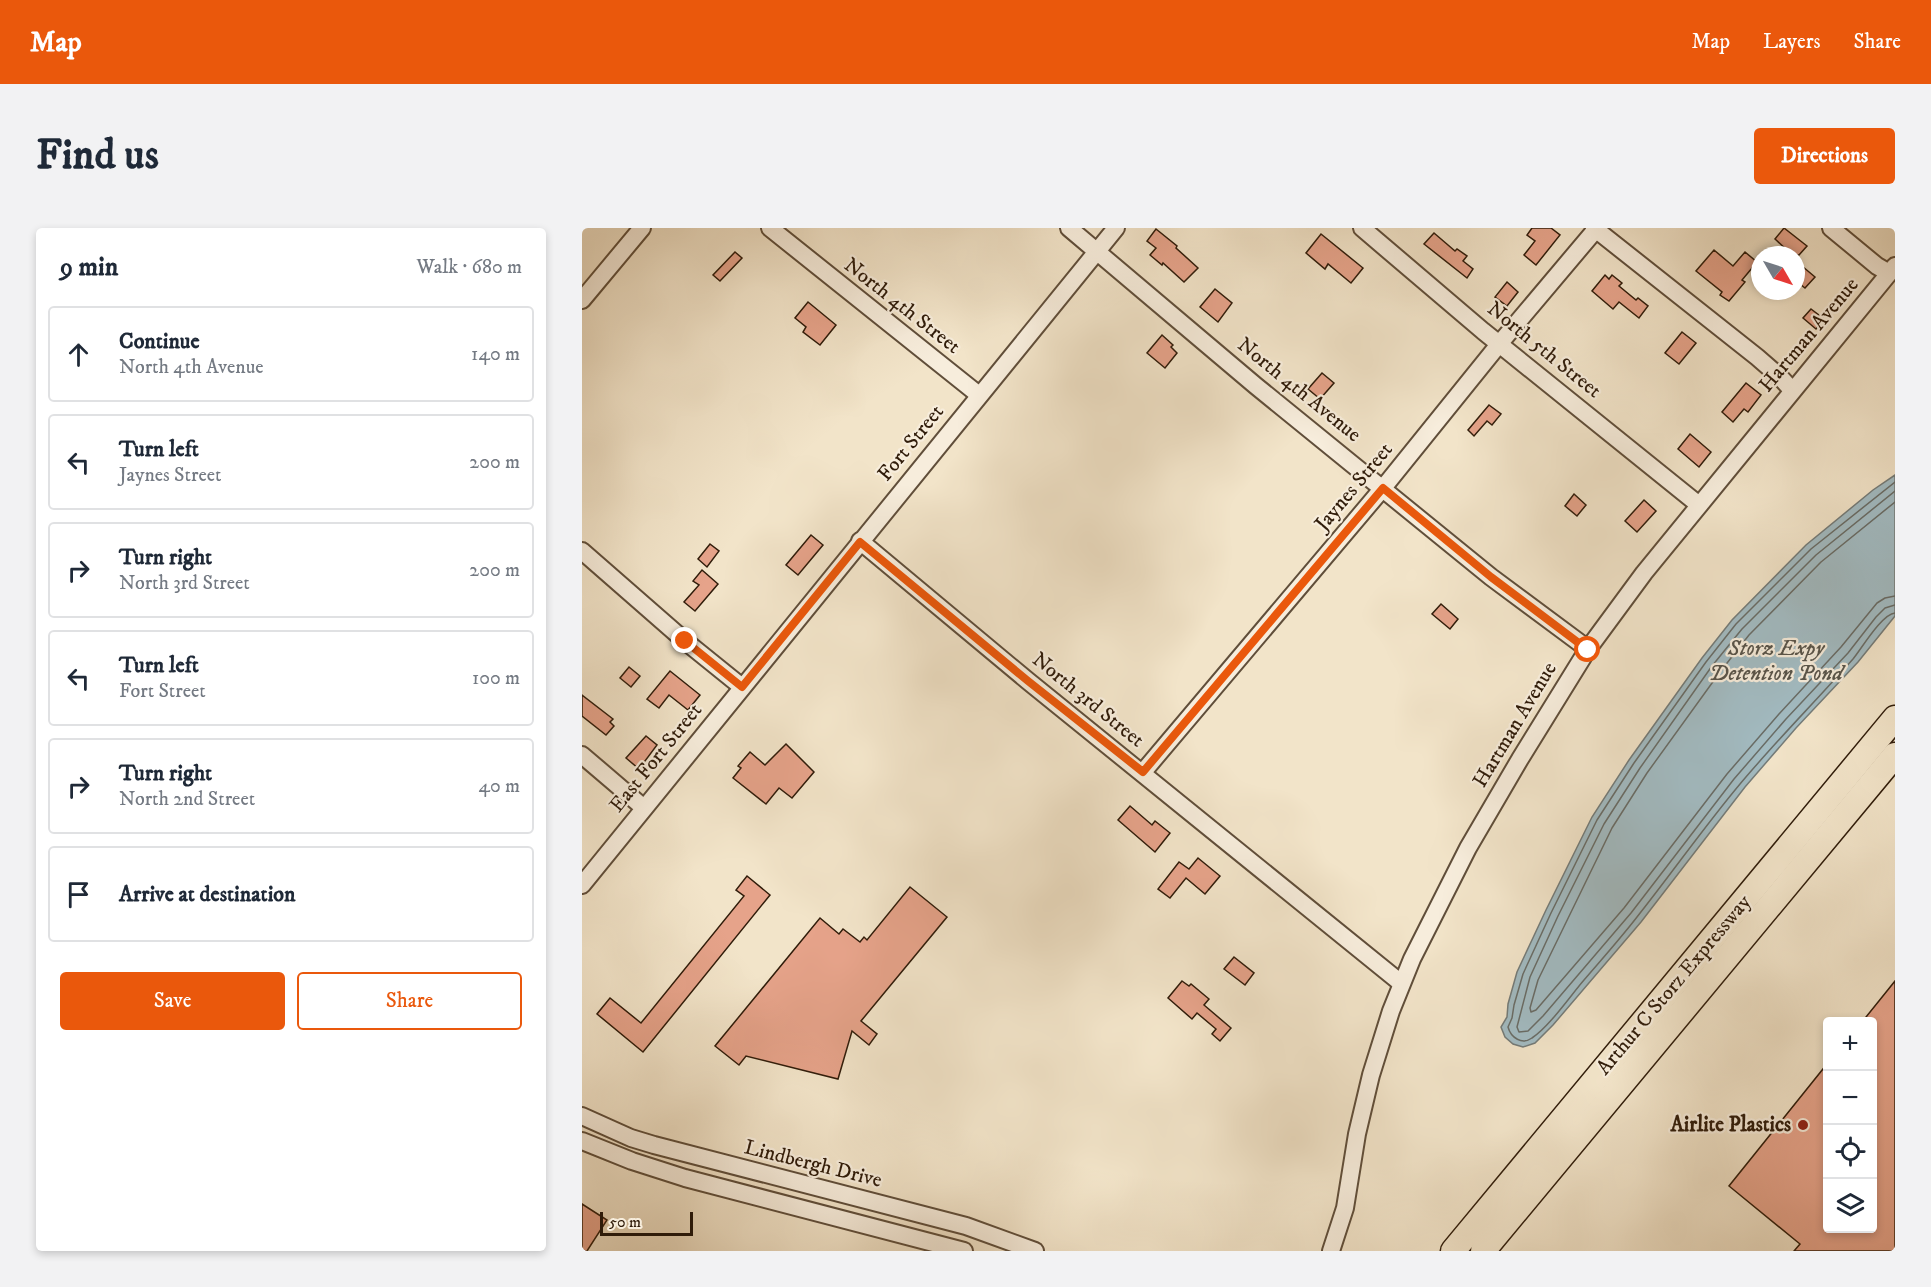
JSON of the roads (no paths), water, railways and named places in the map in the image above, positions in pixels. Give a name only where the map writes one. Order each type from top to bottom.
[{"type":"highway","name":"Arthur C Storz Expressway","points":[[1453,1251],[1895,718]]},
{"type":"highway","name":"Arthur C Storz Expressway","points":[[1483,1251],[1895,755]]},
{"type":"street","points":[[582,300],[642,228]]},
{"type":"street","name":"North 4th Street","points":[[770,228],[980,395]]},
{"type":"street","name":"North 4th Avenue","points":[[1070,228],[1256,386],[1491,577],[1588,650]]},
{"type":"street","name":"Fort Street","points":[[742,687],[1116,228]]},
{"type":"street","name":"North 5th Street","points":[[1362,228],[1500,344],[1699,505]]},
{"type":"street","points":[[1831,228],[1877,266],[1892,270]]},
{"type":"street","points":[[1596,229],[1757,357],[1792,390]]},
{"type":"street","name":"Jaynes Street","points":[[1143,772],[1383,488],[1596,229]]},
{"type":"street","name":"Hartman Avenue","points":[[1331,1251],[1345,1209],[1357,1134],[1371,1075],[1391,1011],[1401,983],[1435,910],[1468,848],[1588,650],[1644,573],[1892,270]]},
{"type":"street","name":"North 3rd Street","points":[[860,542],[1401,983]]},
{"type":"street","points":[[582,551],[685,641],[742,687]]},
{"type":"street","name":"East Fort Street","points":[[582,885],[742,687]]},
{"type":"street","points":[[582,755],[644,808]]},
{"type":"street","name":"Lindbergh Drive","points":[[582,1116],[652,1145],[966,1226],[1035,1251]]},
{"type":"street","points":[[582,1141],[632,1161],[685,1178],[964,1251]]},
{"type":"water","name":"Storz Expy Detention Pond","points":[[1895,475],[1895,616],[1858,662],[1745,787],[1641,922],[1553,1025],[1535,1043],[1523,1047],[1513,1044],[1505,1037],[1501,1027],[1507,1017],[1508,1004],[1517,972],[1592,817],[1629,760],[1732,620],[1806,545],[1873,490]]},
{"type":"place","name":"Airlite Plastics","points":[[1803,1125]]}]
